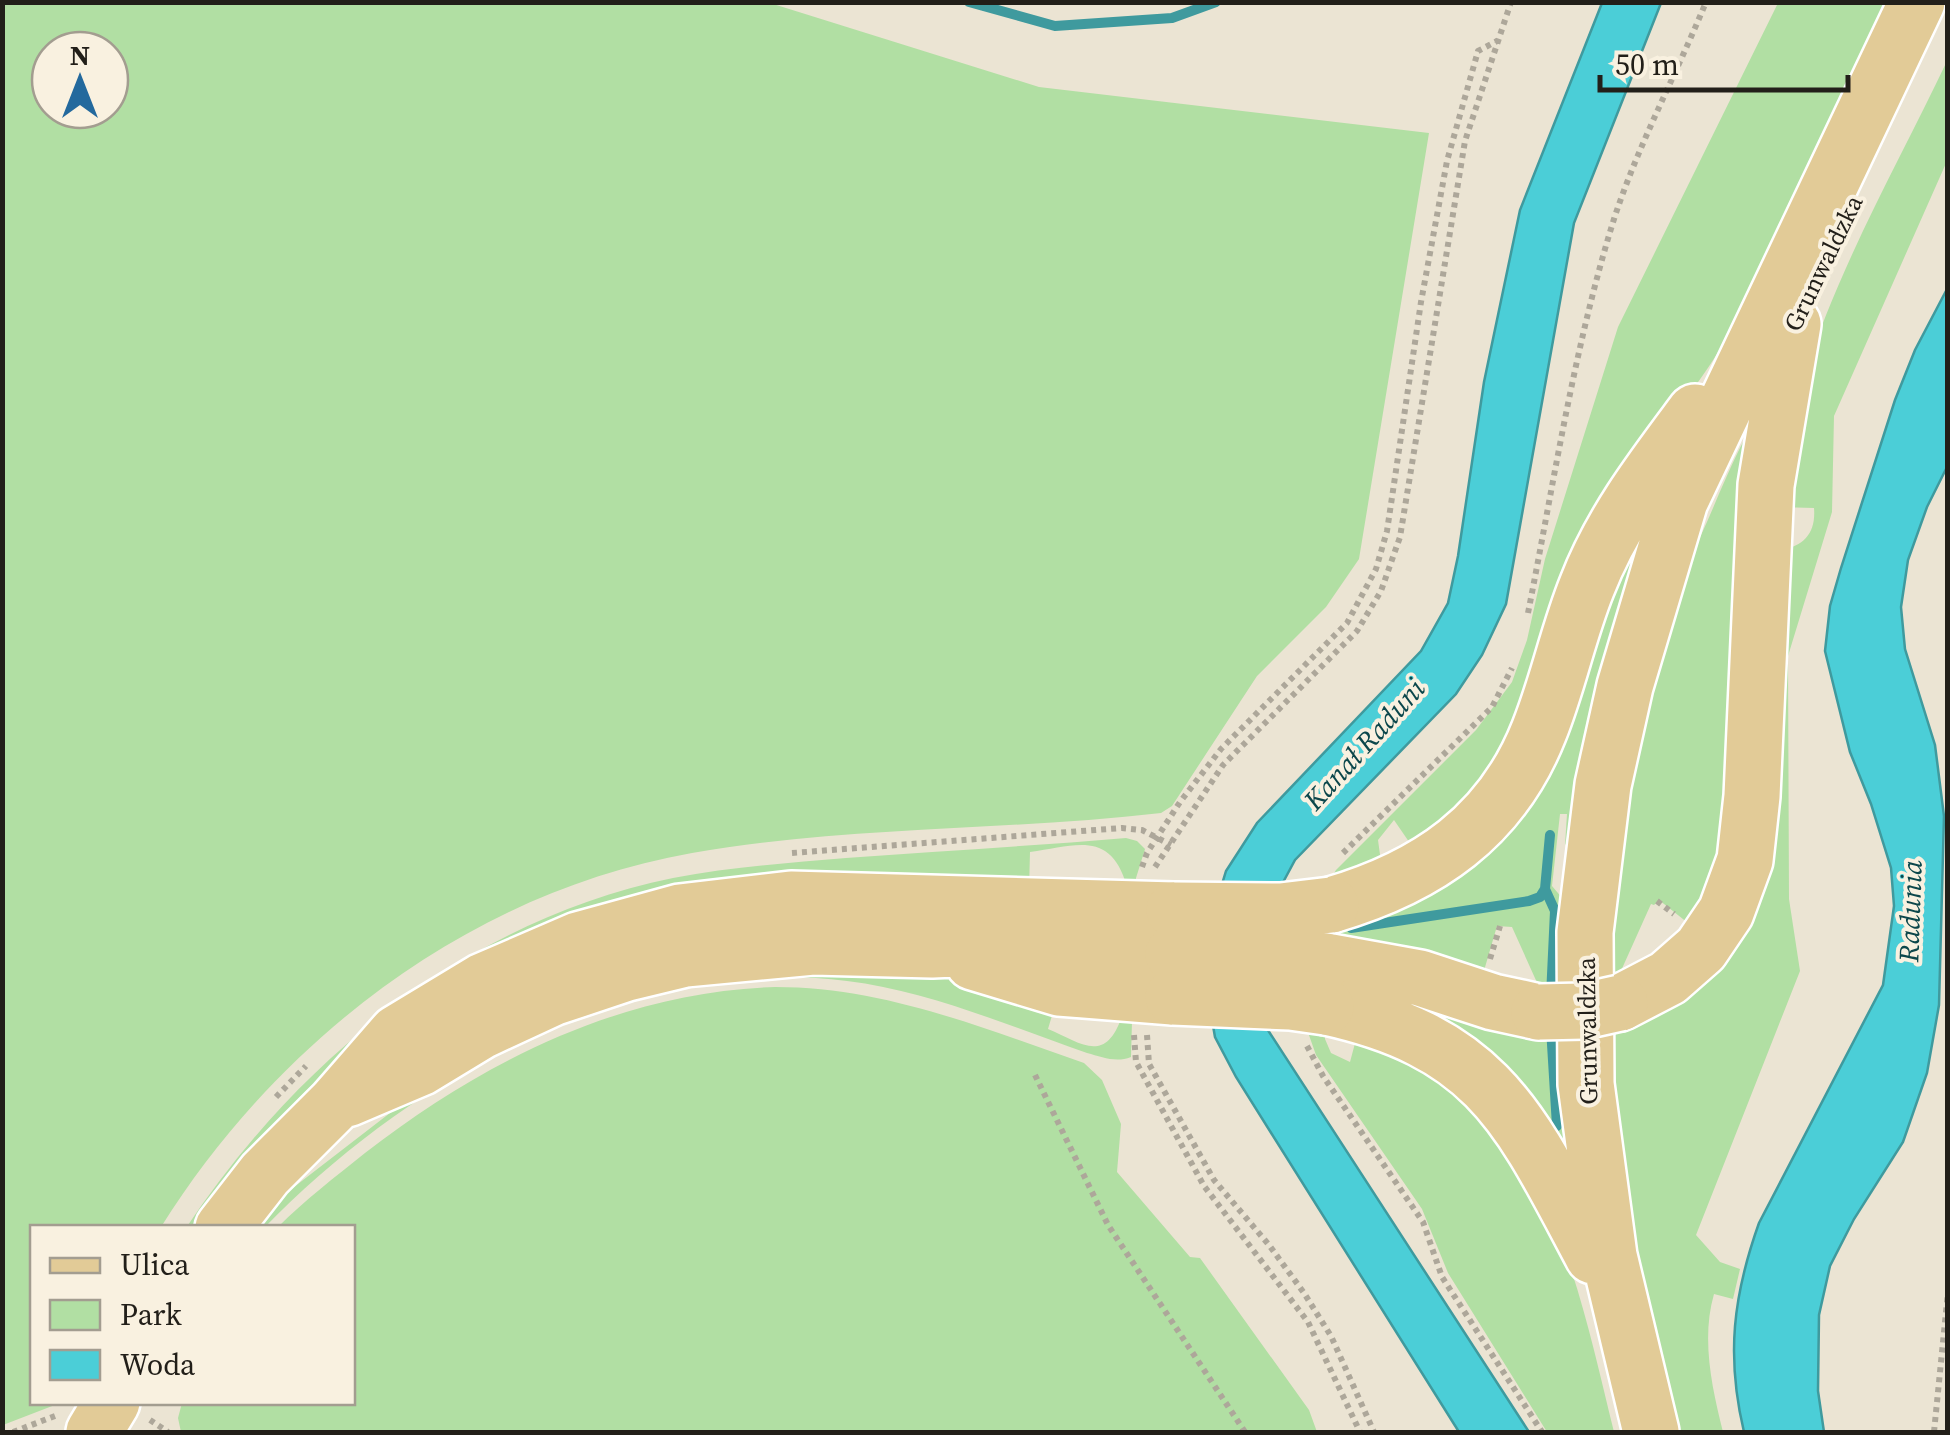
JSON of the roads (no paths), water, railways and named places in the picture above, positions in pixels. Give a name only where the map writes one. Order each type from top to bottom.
[{"type":"main road","name":"Grunwaldzka","points":[[1778,323],[1917,2]]},
{"type":"main road","name":"Grunwaldzka","points":[[1651,1432],[1606,1239],[1584,1058],[1584,957],[1590,874],[1603,785],[1625,686],[1680,501],[1947,2]]},
{"type":"main road","points":[[335,1104],[420,1068],[516,1014],[570,991],[646,968],[704,956],[783,948],[932,950],[1059,988],[1156,951],[1281,911],[1337,880],[1384,888],[1431,864],[1458,844],[1506,792],[1525,762],[1540,729],[1587,586],[1622,513],[1778,323]]},
{"type":"main road","points":[[1319,1003],[1420,978],[1493,1002],[1540,1012],[1584,1012],[1620,1002],[1668,978],[1701,949],[1726,912],[1745,860],[1750,815],[1778,323]]},
{"type":"main road","points":[[225,1225],[265,1174],[335,1104],[397,1033],[456,996],[578,940],[680,912],[791,899],[830,899],[1156,951],[1291,1002],[1319,1003],[1397,1026],[1432,1043],[1466,1066],[1520,1123],[1620,1307]]},
{"type":"main road","points":[[143,1432],[149,1405]]},
{"type":"water","name":"Kanał Raduni","points":[[1602,3],[1661,3],[1574,223],[1506,604],[1482,655],[1456,694],[1295,860],[1273,901],[1262,1021],[1529,1432],[1459,1432],[1236,1077],[1215,1037],[1208,997],[1213,914],[1226,871],[1257,823],[1421,651],[1448,603],[1484,382],[1520,210]]},
{"type":"water","name":"Radunia","points":[[1947,289],[1947,467],[1908,560],[1901,607],[1905,649],[1935,745],[1944,816],[1939,1005],[1927,1073],[1903,1142],[1854,1219],[1830,1266],[1819,1315],[1818,1391],[1824,1432],[1744,1432],[1734,1352],[1738,1301],[1750,1250],[1759,1223],[1883,985],[1894,906],[1891,868],[1850,752],[1825,651],[1830,606],[1895,400],[1915,350]]},
{"type":"waterway","points":[[969,2],[1055,26],[1172,18],[1216,2]]},
{"type":"waterway","points":[[1550,835],[1545,889],[1555,911],[1551,996]]},
{"type":"waterway","points":[[1351,928],[1529,901],[1540,897],[1545,889]]},
{"type":"waterway","points":[[1551,1028],[1557,1126]]}]
